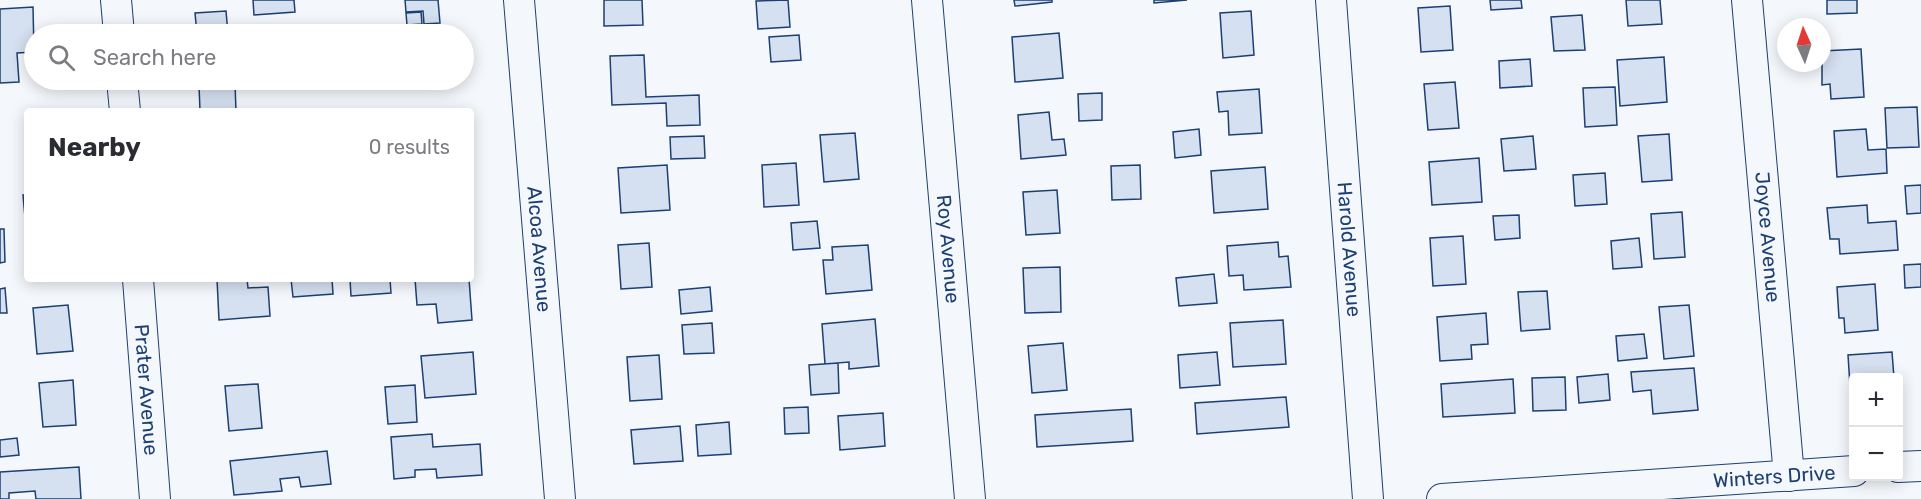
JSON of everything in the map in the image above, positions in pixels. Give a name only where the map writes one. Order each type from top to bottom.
[{"type":"street","points":[[116,0],[118,24]]},
{"type":"street","name":"Alcoa Avenue","points":[[519,0],[560,499]]},
{"type":"street","name":"Roy Avenue","points":[[927,0],[970,499]]},
{"type":"street","name":"Harold Avenue","points":[[1331,0],[1368,499]]},
{"type":"street","name":"Joyce Avenue","points":[[1747,0],[1790,476]]},
{"type":"street","points":[[123,90],[125,108]]},
{"type":"street","name":"Prater Avenue","points":[[138,282],[155,499]]},
{"type":"street","points":[[1903,467],[1921,466]]},
{"type":"street","name":"Winters Drive","points":[[1442,499],[1849,471]]},
{"type":"building","points":[[253,0],[294,0],[295,12],[254,15]]},
{"type":"building","points":[[405,0],[438,0],[440,23],[424,24],[423,11],[406,12]]},
{"type":"building","points":[[604,0],[642,0],[643,25],[604,26]]},
{"type":"building","points":[[788,0],[790,27],[758,29],[756,1]]},
{"type":"building","points":[[1014,0],[1052,0],[1052,2],[1015,6]]},
{"type":"building","points":[[1154,0],[1187,0],[1154,3]]},
{"type":"building","points":[[1490,0],[1521,0],[1522,8],[1491,10]]},
{"type":"building","points":[[1626,0],[1660,0],[1662,24],[1628,26]]},
{"type":"building","points":[[1827,0],[1857,0],[1857,13],[1827,14]]},
{"type":"building","points":[[1450,6],[1453,50],[1421,52],[1418,8]]},
{"type":"building","points":[[33,7],[33,24],[24,24],[24,53],[17,53],[19,82],[0,83],[0,9]]},
{"type":"building","points":[[226,11],[227,24],[196,24],[195,13]]},
{"type":"building","points":[[1251,11],[1254,55],[1223,58],[1220,13]]},
{"type":"building","points":[[421,12],[422,24],[407,24],[406,13]]},
{"type":"building","points":[[1582,15],[1585,50],[1554,51],[1551,17]]},
{"type":"building","points":[[1059,33],[1063,78],[1015,82],[1012,37]]},
{"type":"building","points":[[799,35],[801,60],[771,62],[769,37]]},
{"type":"building","points":[[1861,49],[1864,97],[1831,99],[1830,84],[1822,85],[1822,72],[1831,72],[1831,51]]},
{"type":"building","points":[[644,55],[646,97],[699,95],[700,125],[667,126],[666,103],[612,105],[610,56]]},
{"type":"building","points":[[1664,57],[1667,102],[1620,106],[1617,60]]},
{"type":"building","points":[[1530,59],[1532,86],[1500,88],[1499,61]]},
{"type":"building","points":[[1455,82],[1459,128],[1428,130],[1424,84]]},
{"type":"building","points":[[1615,87],[1617,125],[1585,127],[1583,88]]},
{"type":"building","points":[[1259,89],[1262,133],[1229,135],[1228,111],[1219,112],[1217,92]]},
{"type":"building","points":[[199,90],[235,90],[236,108],[200,108]]},
{"type":"building","points":[[1102,93],[1102,120],[1079,121],[1078,94]]},
{"type":"building","points":[[1917,107],[1919,147],[1887,148],[1885,108]]},
{"type":"building","points":[[1049,112],[1052,140],[1064,139],[1066,155],[1021,159],[1018,115]]},
{"type":"building","points":[[1199,129],[1201,155],[1175,158],[1173,132]]},
{"type":"building","points":[[1866,129],[1868,150],[1886,149],[1887,173],[1837,177],[1834,131]]},
{"type":"building","points":[[855,133],[859,179],[824,182],[820,135]]},
{"type":"building","points":[[1669,134],[1672,180],[1642,182],[1638,136]]},
{"type":"building","points":[[704,136],[705,158],[671,159],[670,137]]},
{"type":"building","points":[[1533,136],[1536,169],[1504,171],[1501,139]]},
{"type":"building","points":[[1479,158],[1482,202],[1432,205],[1429,162]]},
{"type":"building","points":[[796,163],[799,205],[764,207],[762,165]]},
{"type":"building","points":[[667,165],[670,210],[621,213],[618,168]]},
{"type":"building","points":[[1140,165],[1141,199],[1112,200],[1111,166]]},
{"type":"building","points":[[1265,167],[1268,209],[1214,213],[1211,171]]},
{"type":"building","points":[[1605,173],[1607,204],[1575,206],[1573,175]]},
{"type":"building","points":[[1921,185],[1921,213],[1907,214],[1905,186]]},
{"type":"building","points":[[1057,190],[1060,233],[1026,235],[1023,192]]},
{"type":"building","points":[[1867,205],[1868,223],[1896,221],[1898,250],[1840,254],[1839,239],[1830,239],[1827,208]]},
{"type":"building","points":[[1682,212],[1685,257],[1654,259],[1651,214]]},
{"type":"building","points":[[1519,215],[1520,238],[1495,240],[1493,216]]},
{"type":"building","points":[[817,221],[820,248],[793,250],[791,223]]},
{"type":"building","points":[[0,229],[4,229],[5,262],[0,263]]},
{"type":"building","points":[[1463,236],[1466,284],[1433,286],[1430,238]]},
{"type":"building","points":[[1639,238],[1642,267],[1613,269],[1611,241]]},
{"type":"building","points":[[1278,242],[1279,257],[1288,256],[1291,287],[1244,290],[1243,275],[1229,276],[1227,246]]},
{"type":"building","points":[[649,243],[652,287],[621,289],[618,245]]},
{"type":"building","points":[[868,245],[872,290],[826,294],[823,260],[833,260],[832,247]]},
{"type":"building","points":[[1921,264],[1921,287],[1905,288],[1904,265]]},
{"type":"building","points":[[1060,267],[1061,312],[1025,313],[1023,268]]},
{"type":"building","points":[[1214,274],[1217,303],[1179,306],[1176,278]]},
{"type":"building","points":[[217,282],[247,282],[248,288],[268,287],[270,316],[219,320]]},
{"type":"building","points":[[291,282],[332,282],[333,294],[293,297]]},
{"type":"building","points":[[350,282],[390,282],[391,293],[351,296]]},
{"type":"building","points":[[415,282],[469,282],[472,320],[438,323],[436,304],[417,305]]},
{"type":"building","points":[[1875,284],[1878,330],[1845,333],[1844,318],[1839,318],[1837,287]]},
{"type":"building","points":[[710,287],[712,311],[681,314],[679,290]]},
{"type":"building","points":[[5,288],[7,313],[0,313],[0,289]]},
{"type":"building","points":[[1547,291],[1550,329],[1521,331],[1518,292]]},
{"type":"building","points":[[68,305],[73,351],[37,354],[33,308]]},
{"type":"building","points":[[1689,305],[1694,356],[1664,359],[1659,307]]},
{"type":"building","points":[[1486,313],[1488,344],[1471,345],[1472,359],[1440,361],[1437,317]]},
{"type":"building","points":[[875,319],[879,366],[849,369],[849,362],[825,364],[822,324]]},
{"type":"building","points":[[1283,320],[1286,364],[1233,367],[1230,323]]},
{"type":"building","points":[[712,323],[714,353],[684,354],[682,325]]},
{"type":"building","points":[[1644,334],[1647,358],[1618,361],[1616,336]]},
{"type":"building","points":[[1063,343],[1067,390],[1032,393],[1028,346]]},
{"type":"building","points":[[473,352],[476,394],[425,398],[421,356]]},
{"type":"building","points":[[1217,352],[1220,385],[1180,388],[1178,355]]},
{"type":"building","points":[[1892,352],[1894,373],[1849,373],[1848,355]]},
{"type":"building","points":[[659,355],[662,399],[630,401],[627,357]]},
{"type":"building","points":[[838,363],[839,393],[811,395],[809,365]]},
{"type":"building","points":[[1694,368],[1698,410],[1653,414],[1651,390],[1633,392],[1631,372]]},
{"type":"building","points":[[1608,374],[1610,400],[1579,403],[1577,377]]},
{"type":"building","points":[[1565,377],[1566,410],[1533,411],[1532,378]]},
{"type":"building","points":[[1513,379],[1515,413],[1443,417],[1441,384]]},
{"type":"building","points":[[73,380],[76,425],[43,427],[39,383]]},
{"type":"building","points":[[258,384],[262,428],[229,431],[225,386]]},
{"type":"building","points":[[415,385],[417,422],[388,424],[385,387]]},
{"type":"building","points":[[1286,397],[1289,427],[1197,434],[1195,403]]},
{"type":"building","points":[[808,407],[809,433],[785,434],[784,408]]},
{"type":"building","points":[[1131,409],[1133,441],[1037,447],[1035,415]]},
{"type":"building","points":[[883,413],[885,446],[840,450],[838,416]]},
{"type":"building","points":[[729,422],[731,454],[698,456],[696,425]]},
{"type":"building","points":[[680,426],[683,461],[634,464],[631,430]]},
{"type":"building","points":[[432,434],[433,447],[480,444],[482,475],[437,478],[436,469],[415,470],[415,477],[394,479],[391,437]]},
{"type":"building","points":[[17,438],[19,455],[0,457],[0,440]]},
{"type":"building","points":[[327,451],[331,484],[301,487],[299,477],[280,479],[282,491],[234,495],[230,461]]},
{"type":"building","points":[[79,467],[81,499],[36,499],[35,491],[9,493],[9,499],[0,499],[0,472]]}]
